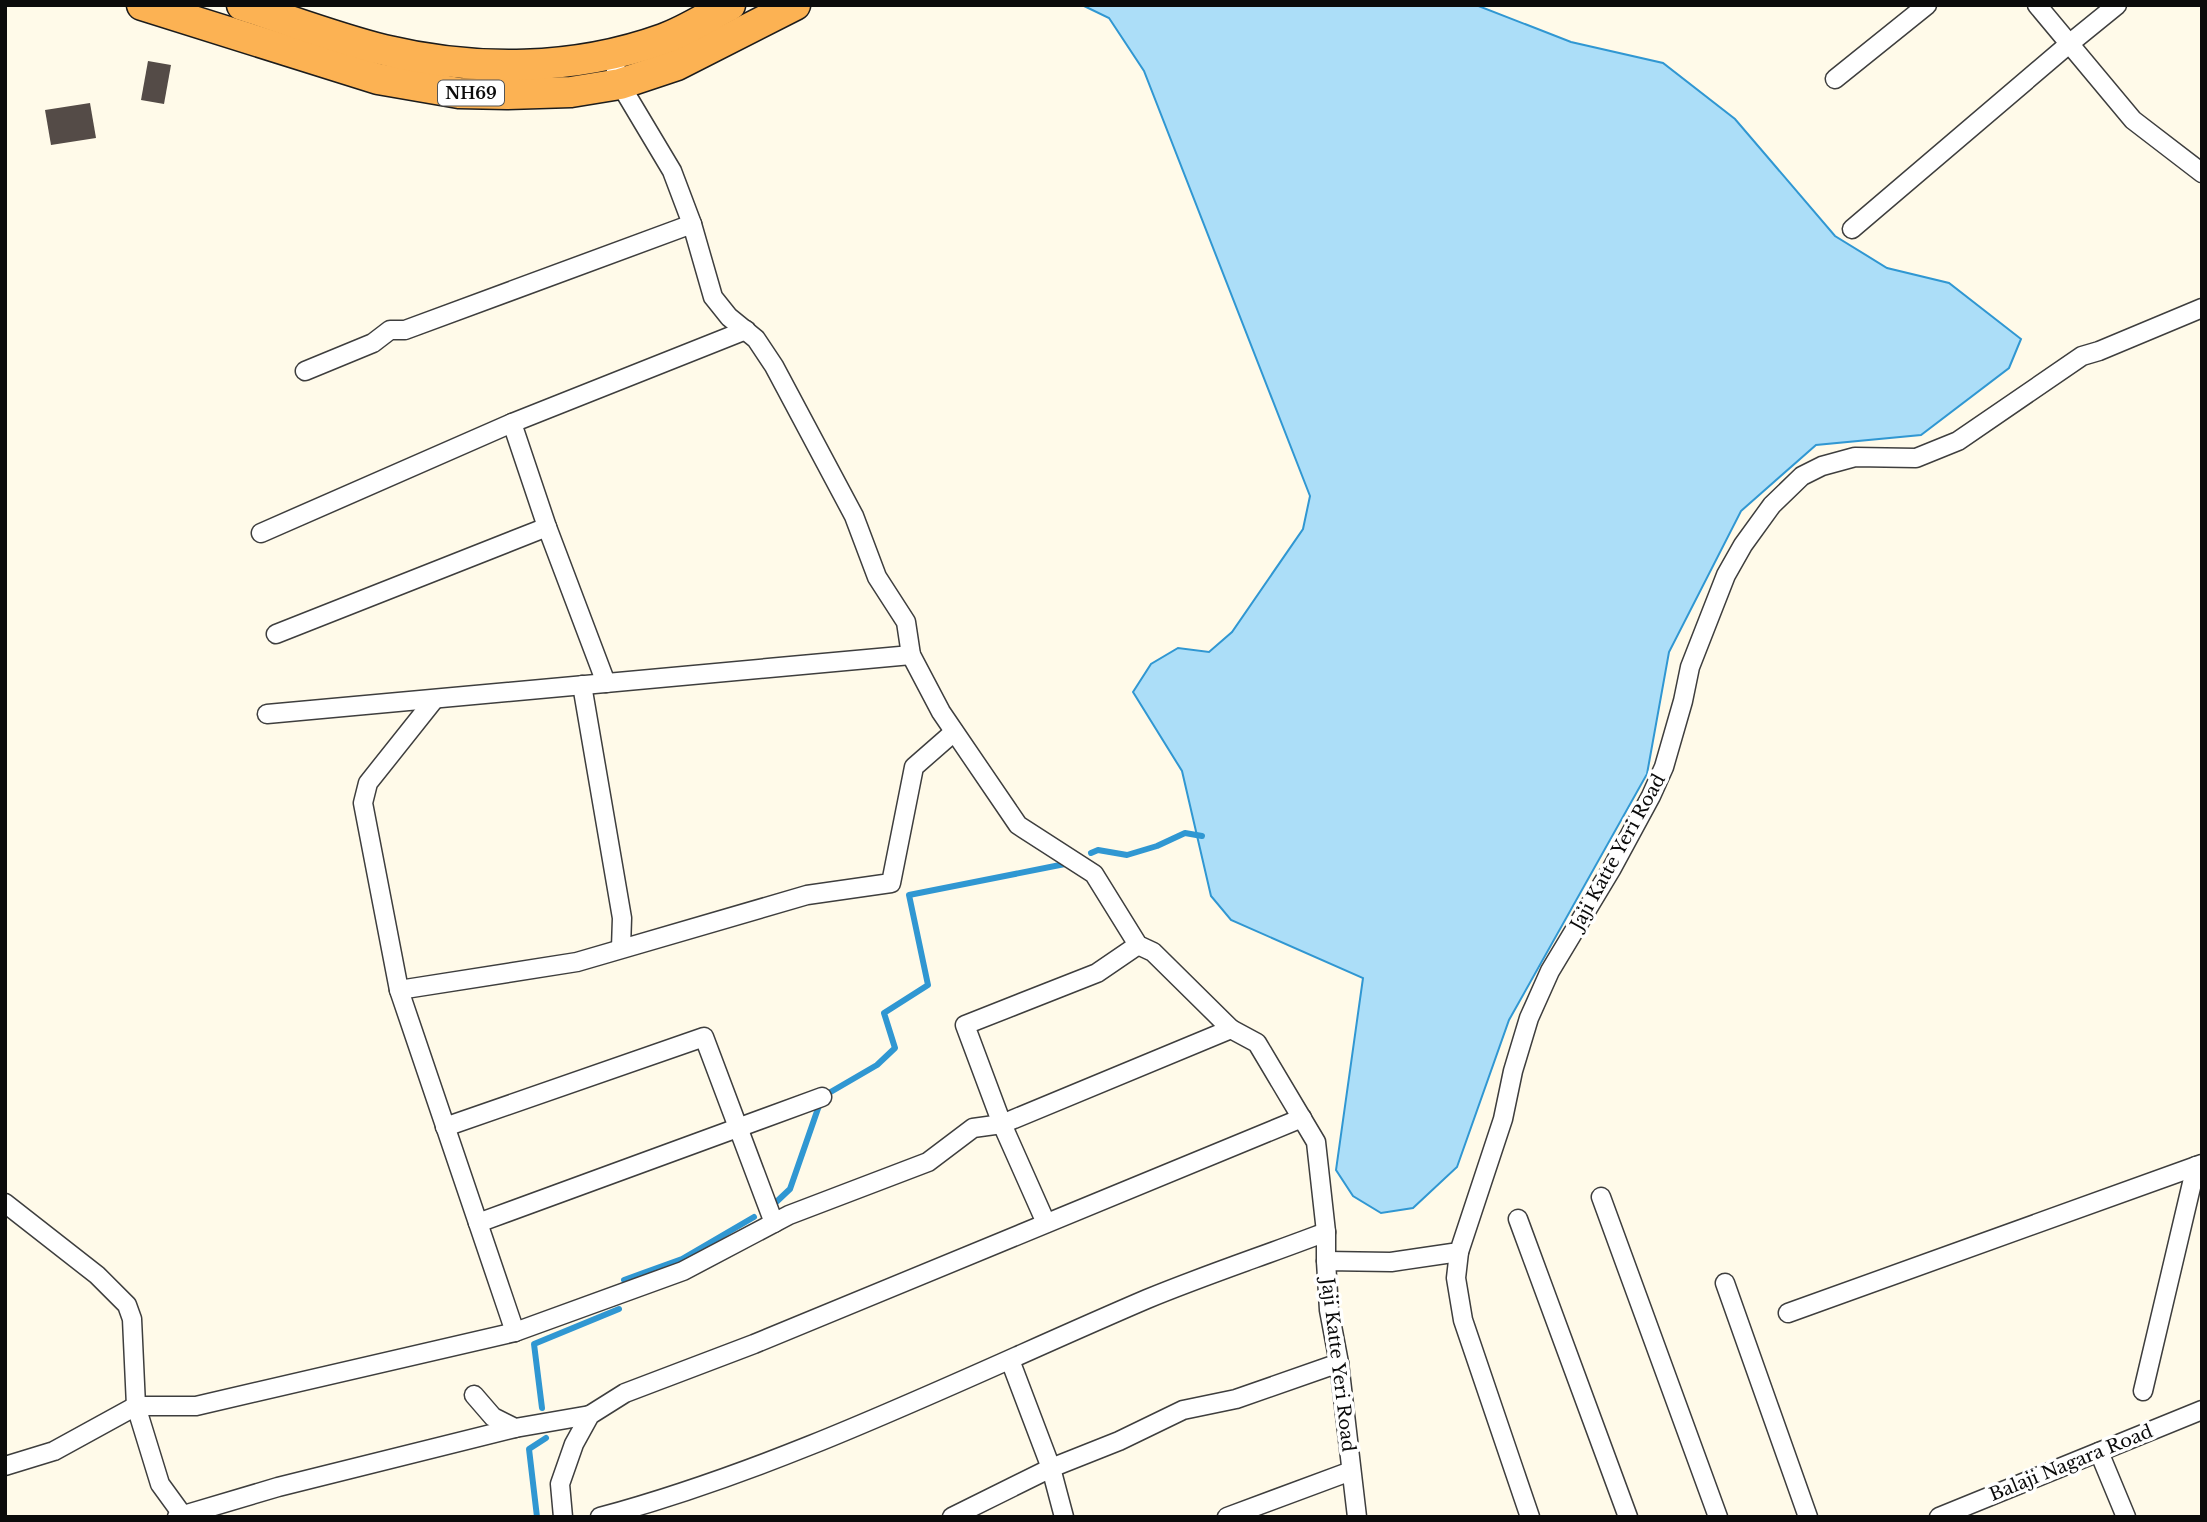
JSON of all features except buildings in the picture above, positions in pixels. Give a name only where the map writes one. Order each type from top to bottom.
[{"type":"highway","name":"NH69","points":[[142,5],[378,79],[459,93],[571,92],[620,84],[677,65],[794,5]]},
{"type":"highway","name":"NH69","points":[[242,5],[384,50],[462,63],[568,63],[612,55],[666,38],[730,5]]},
{"type":"street","points":[[1835,79],[1927,5]]},
{"type":"street","points":[[2037,5],[2133,120],[2202,173]]},
{"type":"street","points":[[1852,229],[2117,5]]},
{"type":"street","points":[[612,55],[620,84],[672,171],[692,224],[713,297],[729,317],[757,340],[774,366],[854,516],[877,577],[906,622],[911,655],[941,712],[1018,825],[1094,874],[1138,945],[1153,952],[1231,1030],[1257,1043],[1316,1142],[1326,1261]]},
{"type":"street","points":[[305,371],[373,343],[390,330],[405,330],[692,224]]},
{"type":"street","name":"Jaji Katte Yeri Road","points":[[1357,1517],[1339,1363],[1329,1310],[1326,1261],[1391,1262],[1459,1252],[1503,1119],[1513,1071],[1529,1018],[1549,971],[1612,868],[1651,796],[1664,767],[1690,667],[1726,575],[1743,545],[1772,505],[1802,476],[1822,466],[1855,457],[1916,458],[1958,440],[2082,356],[2202,307]]},
{"type":"street","points":[[261,533],[512,424],[746,330]]},
{"type":"street","points":[[512,424],[547,527],[606,683]]},
{"type":"street","points":[[276,634],[547,527]]},
{"type":"street","points":[[267,714],[911,655]]},
{"type":"street","points":[[582,685],[622,918],[621,948]]},
{"type":"street","points":[[434,700],[368,783],[363,803],[399,990],[514,1332]]},
{"type":"street","points":[[399,990],[577,962],[807,895],[891,883],[914,767],[954,732]]},
{"type":"street","points":[[1046,1223],[1002,1124],[965,1025],[1097,973],[1138,945]]},
{"type":"street","points":[[5,1466],[54,1451],[136,1406],[196,1406],[514,1332],[683,1271],[789,1215],[928,1162],[973,1128],[1002,1124],[1231,1030]]},
{"type":"street","points":[[445,1127],[704,1037],[774,1223]]},
{"type":"street","points":[[478,1223],[822,1097]]},
{"type":"street","points":[[5,1203],[97,1275],[127,1305],[132,1319],[136,1406],[160,1484],[181,1516],[278,1487],[514,1429],[590,1415],[625,1392],[754,1344],[1301,1118]]},
{"type":"street","points":[[1788,1313],[2199,1165]]},
{"type":"street","points":[[2143,1391],[2199,1165]]},
{"type":"street","points":[[1601,1196],[1718,1517]]},
{"type":"street","points":[[1518,1219],[1628,1517]]},
{"type":"street","points":[[600,1517],[660,1501],[734,1475],[1010,1360],[1149,1298],[1325,1232]]},
{"type":"street","points":[[1459,1252],[1456,1278],[1463,1320],[1530,1517]]},
{"type":"street","points":[[1725,1283],[1808,1517]]},
{"type":"street","points":[[1010,1360],[1051,1468],[1064,1517]]},
{"type":"street","points":[[952,1517],[1051,1468],[1119,1441],[1184,1410],[1236,1399],[1339,1363]]},
{"type":"street","points":[[474,1395],[493,1417],[514,1429]]},
{"type":"street","name":"Balaji Nagara Road","points":[[1940,1517],[2099,1452],[2201,1405]]},
{"type":"street","points":[[563,1517],[560,1484],[573,1444],[590,1415]]},
{"type":"street","points":[[2099,1452],[2126,1517]]},
{"type":"street","points":[[1227,1517],[1351,1471]]},
{"type":"water","points":[[1082,5],[1476,5],[1571,42],[1663,63],[1735,119],[1835,236],[1887,268],[1949,283],[2021,339],[2009,368],[1921,435],[1816,445],[1741,511],[1669,652],[1647,774],[1509,1020],[1457,1167],[1413,1208],[1381,1213],[1353,1196],[1336,1170],[1363,978],[1231,920],[1211,896],[1182,771],[1133,692],[1151,664],[1178,648],[1209,652],[1232,632],[1303,529],[1310,496],[1144,71],[1109,18]]},
{"type":"waterway","points":[[1091,853],[1098,850],[1127,855],[1157,846],[1185,833],[1202,836]]},
{"type":"waterway","points":[[772,1206],[790,1189],[822,1097],[877,1065],[895,1048],[884,1013],[928,985],[909,895],[1070,863]]},
{"type":"waterway","points":[[624,1280],[682,1259],[754,1217]]},
{"type":"waterway","points":[[542,1408],[534,1344],[619,1309]]},
{"type":"waterway","points":[[537,1517],[529,1449],[546,1438]]}]
